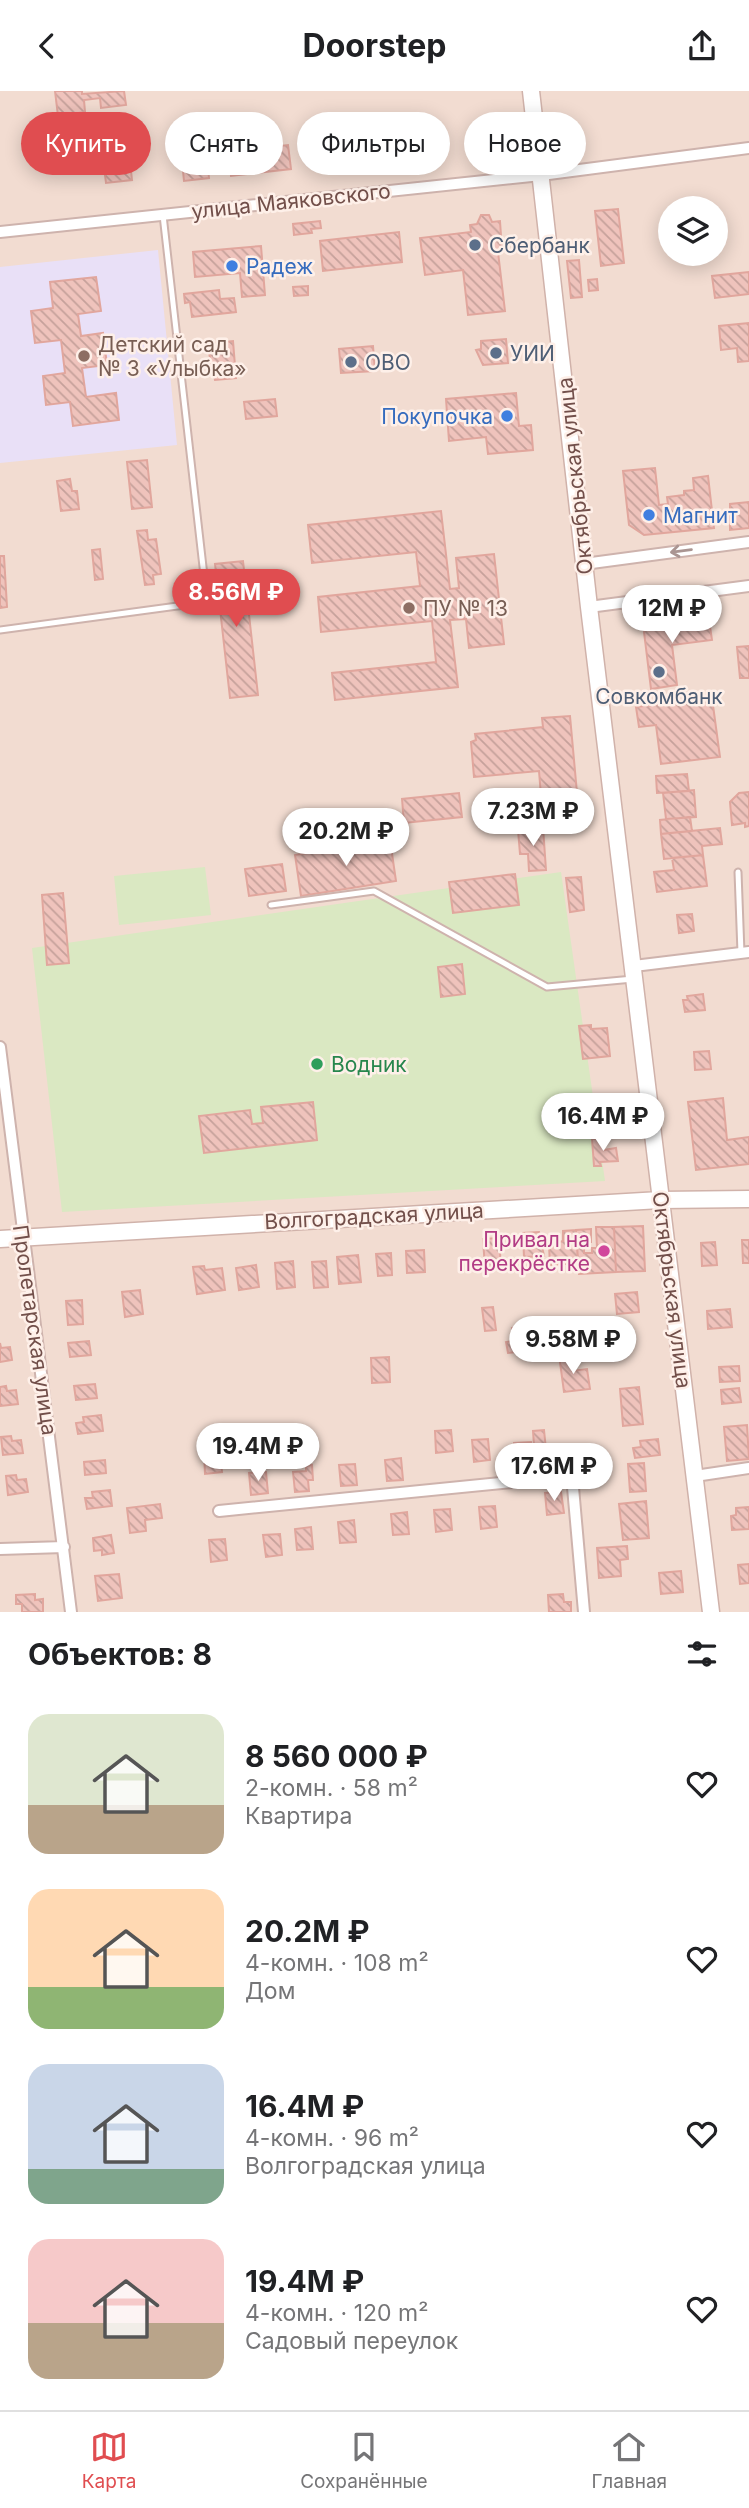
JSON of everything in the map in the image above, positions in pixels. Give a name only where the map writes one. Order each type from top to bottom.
[{"type":"main road","name":"Октябрьская улица","points":[[531,91],[534,112]]},
{"type":"main road","name":"Октябрьская улица","points":[[541,175],[589,607],[710,1612]]},
{"type":"main road","name":"Волгоградская улица","points":[[0,1239],[660,1200],[749,1199]]},
{"type":"street","name":"улица Маяковского","points":[[586,169],[749,148]]},
{"type":"street","name":"улица Маяковского","points":[[0,232],[541,175]]},
{"type":"street","points":[[584,564],[749,542]]},
{"type":"street","points":[[589,607],[749,586]]},
{"type":"street","points":[[635,972],[745,952]]},
{"type":"street","name":"Пролетарская улица","points":[[0,1047],[71,1612]]},
{"type":"street","points":[[695,1476],[749,1468]]},
{"type":"street","points":[[219,1511],[572,1476],[584,1612]]},
{"type":"street","points":[[0,1549],[64,1546]]},
{"type":"lane","points":[[0,630],[207,602],[163,215]]},
{"type":"lane","points":[[738,872],[745,952]]},
{"type":"lane","points":[[271,905],[374,891],[547,987],[635,972]]},
{"type":"shaded area","points":[[0,91],[749,91],[749,1612],[0,1612]]},
{"type":"shaded area","name":"Детский сад № 3 «Улыбка»","points":[[158,250],[177,445],[0,463],[0,267]]},
{"type":"green space","points":[[205,867],[211,915],[119,925],[114,876]]},
{"type":"green space","name":"Водник","points":[[561,872],[605,1181],[62,1212],[32,948]]},
{"type":"building","points":[[55,91],[82,91],[82,94],[124,91],[126,105],[101,108],[100,98],[84,100],[85,112],[58,112]]},
{"type":"building","points":[[288,145],[291,169],[283,170],[283,146]]},
{"type":"building","points":[[105,175],[131,175],[132,180],[106,183]]},
{"type":"building","points":[[183,175],[209,175],[209,178],[184,181]]},
{"type":"building","points":[[618,209],[624,263],[601,266],[595,211]]},
{"type":"building","points":[[481,215],[489,215],[492,222],[500,221],[502,250],[498,252],[505,311],[468,315],[463,270],[425,275],[420,238],[471,232],[470,225],[477,224]]},
{"type":"building","points":[[320,221],[321,228],[311,229],[312,233],[294,235],[293,224]]},
{"type":"building","points":[[399,232],[402,262],[323,271],[320,241]]},
{"type":"building","points":[[261,246],[265,295],[242,297],[240,273],[195,277],[193,252]]},
{"type":"building","points":[[579,260],[582,297],[571,298],[567,261]]},
{"type":"building","points":[[749,272],[749,294],[715,298],[712,276]]},
{"type":"building","points":[[96,277],[101,311],[78,314],[81,336],[103,333],[107,365],[82,368],[86,397],[116,393],[119,420],[73,426],[70,402],[46,405],[43,376],[65,373],[61,340],[35,343],[31,311],[53,308],[50,282]]},
{"type":"building","points":[[597,279],[598,290],[589,291],[588,280]]},
{"type":"building","points":[[308,286],[308,295],[294,296],[293,287]]},
{"type":"building","points":[[219,290],[220,299],[234,298],[236,312],[192,317],[190,302],[185,303],[184,294]]},
{"type":"building","points":[[749,323],[749,361],[738,362],[737,348],[721,350],[719,326]]},
{"type":"building","points":[[506,339],[508,363],[483,365],[476,350],[481,349],[481,341]]},
{"type":"building","points":[[233,341],[236,378],[215,380],[209,353],[214,352],[214,343]]},
{"type":"building","points":[[373,346],[375,371],[341,373],[339,349]]},
{"type":"building","points":[[516,393],[519,426],[531,425],[533,450],[488,454],[486,437],[449,441],[446,399]]},
{"type":"building","points":[[275,399],[277,416],[246,419],[244,402]]},
{"type":"building","points":[[147,460],[152,507],[132,509],[127,462]]},
{"type":"building","points":[[655,468],[659,505],[668,504],[667,497],[684,495],[684,491],[694,490],[693,478],[708,476],[714,528],[644,535],[629,525],[623,471]]},
{"type":"building","points":[[70,479],[72,491],[77,491],[79,509],[61,511],[57,481]]},
{"type":"building","points":[[749,502],[749,528],[730,530],[730,504]]},
{"type":"building","name":"ПУ № 13","points":[[441,511],[450,589],[459,588],[456,558],[494,554],[504,644],[469,648],[466,619],[450,620],[458,687],[335,700],[332,673],[436,662],[432,621],[321,632],[318,597],[420,586],[416,552],[312,563],[308,525]]},
{"type":"building","points":[[147,530],[148,540],[156,539],[161,574],[153,575],[154,584],[145,585],[137,531]]},
{"type":"building","points":[[100,549],[103,579],[95,580],[92,550]]},
{"type":"building","points":[[0,556],[4,556],[7,607],[0,608]]},
{"type":"building","points":[[243,561],[258,695],[230,698],[215,564]]},
{"type":"building","points":[[708,613],[712,640],[672,645],[677,685],[651,689],[644,632],[653,620]]},
{"type":"building","points":[[749,646],[749,678],[740,678],[737,647]]},
{"type":"building","points":[[712,698],[720,757],[661,764],[656,725],[639,727],[636,707]]},
{"type":"building","points":[[570,716],[577,793],[541,796],[539,771],[474,777],[471,742],[476,740],[475,734],[543,727],[542,718]]},
{"type":"building","points":[[687,774],[689,791],[657,793],[656,776]]},
{"type":"building","points":[[694,790],[696,817],[666,819],[663,793]]},
{"type":"building","points":[[749,792],[749,826],[745,827],[745,823],[732,825],[730,802],[739,793]]},
{"type":"building","points":[[459,793],[462,817],[404,823],[402,799]]},
{"type":"building","points":[[562,794],[565,825],[524,829],[521,798]]},
{"type":"building","points":[[690,817],[692,831],[661,834],[660,820]]},
{"type":"building","points":[[543,827],[546,870],[529,871],[528,854],[520,854],[518,830]]},
{"type":"building","points":[[720,828],[722,844],[702,846],[703,855],[664,859],[661,834]]},
{"type":"building","points":[[390,840],[396,881],[301,896],[295,855]]},
{"type":"building","points":[[703,855],[707,886],[657,892],[654,872],[674,870],[672,858]]},
{"type":"building","points":[[282,864],[286,891],[249,896],[245,869]]},
{"type":"building","points":[[515,874],[519,905],[453,913],[449,882]]},
{"type":"building","points":[[581,877],[584,910],[570,912],[566,878]]},
{"type":"building","points":[[63,893],[69,963],[47,965],[42,895]]},
{"type":"building","points":[[692,914],[694,931],[679,933],[677,915]]},
{"type":"building","points":[[462,964],[465,994],[441,997],[438,967]]},
{"type":"building","points":[[703,994],[705,1010],[685,1012],[683,1000],[688,1000],[687,996]]},
{"type":"building","points":[[591,1025],[591,1029],[607,1028],[610,1056],[583,1059],[579,1026]]},
{"type":"building","points":[[709,1051],[711,1069],[695,1070],[694,1052]]},
{"type":"building","points":[[723,1098],[727,1140],[749,1137],[749,1164],[696,1170],[688,1102]]},
{"type":"building","points":[[313,1102],[317,1140],[204,1153],[199,1116],[250,1110],[252,1124],[263,1123],[261,1107]]},
{"type":"building","points":[[603,1138],[604,1150],[616,1148],[618,1161],[600,1162],[601,1166],[594,1166],[592,1139]]},
{"type":"building","points":[[643,1226],[645,1271],[616,1272],[614,1227]]},
{"type":"building","name":"Привал на перекрёстке","points":[[596,1227],[614,1227],[616,1272],[579,1274],[576,1230],[591,1229],[591,1242],[584,1242],[584,1253],[592,1253],[592,1248],[597,1248]]},
{"type":"building","points":[[576,1230],[578,1263],[550,1265],[549,1245],[563,1241],[563,1231]]},
{"type":"building","points":[[539,1232],[544,1256],[524,1257],[523,1233]]},
{"type":"building","points":[[499,1238],[501,1267],[485,1268],[483,1239]]},
{"type":"building","points":[[742,1240],[749,1240],[749,1263],[743,1263]]},
{"type":"building","points":[[715,1242],[717,1265],[702,1266],[701,1243]]},
{"type":"building","points":[[424,1250],[425,1272],[407,1273],[406,1251]]},
{"type":"building","points":[[391,1253],[392,1275],[378,1276],[376,1254]]},
{"type":"building","points":[[358,1255],[361,1282],[339,1284],[337,1257]]},
{"type":"building","points":[[293,1261],[295,1287],[277,1289],[275,1263]]},
{"type":"building","points":[[326,1261],[328,1287],[314,1288],[312,1262]]},
{"type":"building","points":[[256,1265],[259,1287],[239,1290],[236,1268]]},
{"type":"building","points":[[204,1266],[205,1270],[222,1268],[225,1290],[197,1294],[193,1267]]},
{"type":"building","points":[[140,1290],[143,1314],[125,1317],[122,1292]]},
{"type":"building","points":[[637,1292],[639,1312],[617,1314],[615,1294]]},
{"type":"building","points":[[82,1300],[83,1324],[68,1325],[66,1301]]},
{"type":"building","points":[[493,1307],[496,1330],[485,1331],[482,1308]]},
{"type":"building","points":[[730,1309],[732,1327],[708,1329],[707,1311]]},
{"type":"building","points":[[521,1326],[525,1351],[508,1353],[506,1342],[514,1341],[512,1328]]},
{"type":"building","points":[[89,1341],[91,1355],[70,1357],[68,1343]]},
{"type":"building","points":[[0,1343],[1,1348],[10,1347],[12,1360],[0,1362]]},
{"type":"building","points":[[569,1353],[572,1371],[587,1369],[590,1389],[564,1392],[559,1355]]},
{"type":"building","points":[[389,1357],[390,1382],[372,1383],[371,1358]]},
{"type":"building","points":[[739,1366],[740,1381],[720,1382],[719,1367]]},
{"type":"building","points":[[95,1384],[97,1398],[76,1400],[74,1386]]},
{"type":"building","points":[[6,1386],[7,1391],[16,1390],[18,1404],[0,1406],[0,1387]]},
{"type":"building","points":[[639,1387],[643,1424],[623,1426],[620,1389]]},
{"type":"building","points":[[739,1388],[741,1402],[722,1404],[721,1390]]},
{"type":"building","points":[[101,1415],[103,1431],[78,1434],[76,1423],[84,1422],[83,1417]]},
{"type":"building","points":[[747,1425],[749,1459],[727,1461],[724,1427]]},
{"type":"building","points":[[451,1430],[453,1451],[436,1453],[435,1431]]},
{"type":"building","points":[[544,1430],[547,1459],[535,1460],[533,1431]]},
{"type":"building","points":[[11,1436],[12,1441],[21,1440],[23,1453],[3,1455],[1,1437]]},
{"type":"building","points":[[488,1439],[490,1460],[474,1462],[472,1440]]},
{"type":"building","points":[[658,1439],[660,1455],[635,1458],[633,1448],[641,1447],[640,1441]]},
{"type":"building","points":[[531,1442],[532,1461],[520,1461],[520,1453],[515,1454],[514,1443]]},
{"type":"building","points":[[220,1451],[222,1472],[205,1474],[204,1452]]},
{"type":"building","points":[[401,1458],[403,1480],[387,1481],[385,1460]]},
{"type":"building","points":[[105,1460],[106,1473],[85,1475],[84,1462]]},
{"type":"building","points":[[644,1463],[646,1491],[630,1492],[628,1464]]},
{"type":"building","points":[[355,1464],[357,1485],[341,1486],[339,1465]]},
{"type":"building","points":[[312,1465],[313,1480],[308,1480],[309,1491],[295,1492],[293,1472],[306,1471],[306,1466]]},
{"type":"building","points":[[266,1472],[268,1493],[251,1495],[249,1473]]},
{"type":"building","points":[[16,1475],[17,1480],[26,1479],[28,1492],[8,1495],[6,1476]]},
{"type":"building","points":[[110,1490],[112,1506],[87,1509],[85,1498],[93,1498],[92,1492]]},
{"type":"building","points":[[561,1492],[564,1513],[547,1515],[545,1493]]},
{"type":"building","points":[[646,1501],[649,1538],[623,1540],[619,1504]]},
{"type":"building","points":[[160,1504],[162,1518],[145,1520],[146,1531],[130,1533],[127,1508]]},
{"type":"building","points":[[495,1506],[497,1527],[481,1529],[479,1507]]},
{"type":"building","points":[[749,1507],[749,1529],[732,1530],[731,1516],[736,1515],[736,1508]]},
{"type":"building","points":[[450,1509],[452,1530],[436,1532],[434,1510]]},
{"type":"building","points":[[407,1512],[409,1534],[393,1535],[391,1514]]},
{"type":"building","points":[[354,1520],[356,1542],[340,1543],[338,1522]]},
{"type":"building","points":[[311,1527],[313,1549],[297,1550],[295,1529]]},
{"type":"building","points":[[280,1534],[282,1555],[266,1557],[263,1535]]},
{"type":"building","points":[[111,1535],[114,1553],[102,1555],[102,1550],[94,1551],[93,1538]]},
{"type":"building","points":[[225,1539],[227,1560],[211,1562],[209,1540]]},
{"type":"building","points":[[627,1546],[628,1559],[620,1560],[621,1576],[599,1578],[597,1548]]},
{"type":"building","points":[[749,1564],[749,1583],[740,1584],[738,1565]]},
{"type":"building","points":[[681,1571],[683,1592],[661,1594],[659,1573]]},
{"type":"building","points":[[119,1574],[122,1598],[98,1601],[95,1576]]},
{"type":"building","points":[[35,1594],[35,1600],[43,1599],[43,1612],[22,1612],[22,1604],[16,1604],[16,1595]]},
{"type":"building","points":[[563,1594],[564,1602],[571,1602],[571,1612],[549,1612],[548,1595]]},
{"type":"place","name":"Сбербанк","points":[[475,245]]},
{"type":"place","name":"Радеж","points":[[232,266]]},
{"type":"place","name":"УИИ","points":[[496,353]]},
{"type":"place","name":"Детский сад № 3 «Улыбка»","points":[[84,356]]},
{"type":"place","name":"ОВО","points":[[351,362]]},
{"type":"place","name":"Покупочка","points":[[507,416]]},
{"type":"place","name":"Магнит","points":[[649,515]]},
{"type":"place","name":"ПУ № 13","points":[[409,608]]},
{"type":"place","name":"Совкомбанк","points":[[659,672]]},
{"type":"place","name":"Водник","points":[[317,1064]]},
{"type":"place","name":"Привал на перекрёстке","points":[[604,1251]]}]
